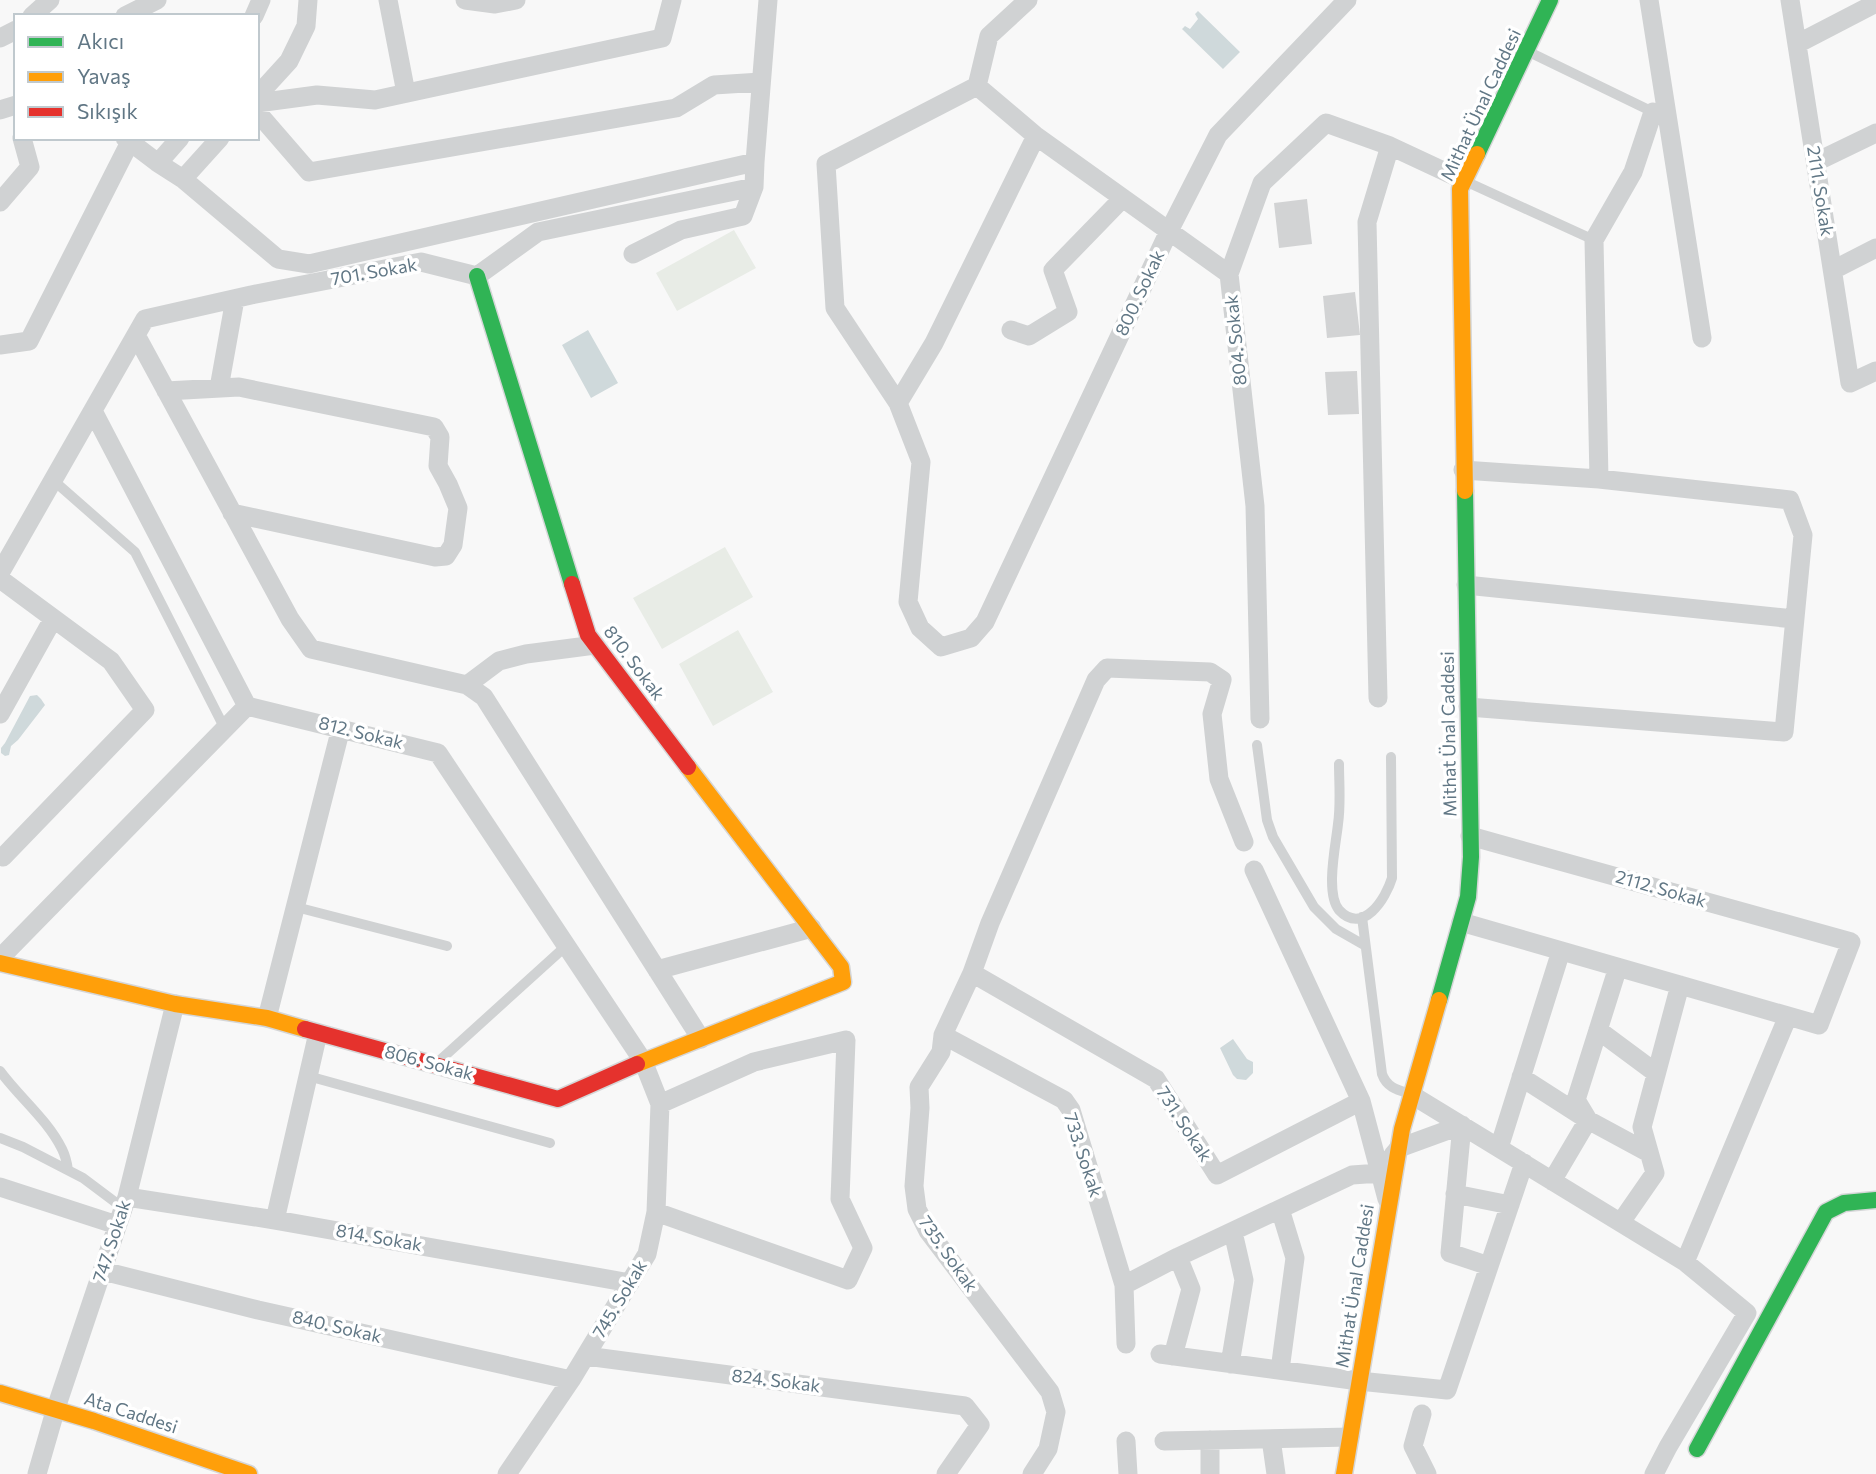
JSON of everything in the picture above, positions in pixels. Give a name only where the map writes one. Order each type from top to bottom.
[{"type":"street","points":[[34,14],[50,0]]},
{"type":"street","points":[[129,14],[157,0]]},
{"type":"street","points":[[259,94],[289,61],[306,26],[309,0]]},
{"type":"street","points":[[388,0],[406,93]]},
{"type":"street","points":[[465,0],[495,4],[516,0]]},
{"type":"street","points":[[259,103],[317,95],[375,100],[662,38],[672,0]]},
{"type":"street","points":[[633,254],[681,230],[743,216],[754,187],[768,0]]},
{"type":"street","points":[[1028,0],[989,36],[977,86],[826,163],[835,308],[898,402],[934,343],[1036,136]]},
{"type":"street","name":"800. Sokak","points":[[898,402],[921,462],[908,602],[920,628],[941,647],[971,638],[985,622],[1169,231],[1218,135],[1347,0]]},
{"type":"street","name":"Mithat Ünal Caddesi","points":[[1344,1474],[1402,1129],[1468,897],[1470,836],[1460,190],[1550,0]]},
{"type":"street","points":[[1649,0],[1702,338]]},
{"type":"street","name":"2111. Sokak","points":[[1790,0],[1850,383],[1876,371]]},
{"type":"street","points":[[1797,44],[1876,3]]},
{"type":"street","points":[[259,114],[309,172],[676,108],[715,85],[761,82]]},
{"type":"street","name":"804. Sokak","points":[[977,86],[1036,136],[1229,274],[1255,506],[1260,719]]},
{"type":"street","points":[[1599,479],[1594,240],[1633,172],[1653,111]]},
{"type":"street","points":[[1229,274],[1262,183],[1326,123],[1390,146],[1465,181]]},
{"type":"street","points":[[1816,162],[1876,134]]},
{"type":"street","points":[[0,202],[30,167],[23,140]]},
{"type":"street","points":[[0,345],[29,341],[127,140],[183,179],[278,259],[268,292]]},
{"type":"street","points":[[158,163],[178,140]]},
{"type":"street","points":[[183,179],[218,140]]},
{"type":"street","points":[[1378,698],[1367,222],[1390,146]]},
{"type":"street","name":"701. Sokak","points":[[278,259],[309,264],[754,162]]},
{"type":"street","points":[[477,276],[538,232],[754,187]]},
{"type":"street","points":[[1011,330],[1029,336],[1068,312],[1054,270],[1123,198]]},
{"type":"street","points":[[1833,270],[1876,248]]},
{"type":"street","name":"701. Sokak","points":[[141,327],[235,299],[421,262],[477,276]]},
{"type":"street","name":"810. Sokak","points":[[477,276],[588,635],[841,967],[843,982]]},
{"type":"street","points":[[219,388],[235,299]]},
{"type":"street","points":[[141,327],[166,391],[290,619],[311,649],[467,685],[484,697],[701,1038]]},
{"type":"street","points":[[0,573],[141,327]]},
{"type":"street","points":[[166,391],[239,387],[434,427],[440,437],[438,466],[457,508],[453,545],[446,556],[435,557],[232,513]]},
{"type":"street","points":[[0,960],[247,705],[93,411]]},
{"type":"street","points":[[1463,470],[1599,479],[1790,500],[1802,535],[1784,733],[1468,707]]},
{"type":"street","points":[[0,579],[111,661],[145,710],[3,857],[0,856]]},
{"type":"street","points":[[1466,585],[1794,619]]},
{"type":"street","points":[[0,714],[53,619]]},
{"type":"street","points":[[467,685],[499,661],[526,654],[595,645]]},
{"type":"street","points":[[972,973],[990,923],[1096,680],[1107,668],[1210,672],[1222,680],[1212,714],[1219,779],[1244,842]]},
{"type":"street","name":"812. Sokak","points":[[247,705],[438,753],[643,1061]]},
{"type":"street","points":[[267,1018],[341,728]]},
{"type":"street","name":"2112. Sokak","points":[[1470,836],[1851,942],[1819,1025],[1788,1016]]},
{"type":"street","points":[[1254,870],[1361,1101],[1388,1203]]},
{"type":"street","points":[[1461,922],[1788,1016],[1685,1262]]},
{"type":"street","points":[[657,970],[812,928]]},
{"type":"street","points":[[1499,1148],[1561,951]]},
{"type":"street","name":"806. Sokak","points":[[0,960],[175,1004],[267,1018],[558,1099],[643,1061],[843,982]]},
{"type":"street","points":[[1588,1120],[1576,1100],[1618,967]]},
{"type":"street","name":"735. Sokak","points":[[972,973],[943,1035],[941,1052],[919,1087],[914,1186],[917,1209],[928,1231],[1050,1392],[1056,1412],[1048,1449],[1032,1474]]},
{"type":"street","name":"731. Sokak","points":[[972,973],[1156,1079],[1217,1175],[1361,1101]]},
{"type":"street","points":[[1620,1222],[1655,1173],[1642,1127],[1680,985]]},
{"type":"street","name":"747. Sokak","points":[[37,1474],[56,1408],[122,1210],[175,1004]]},
{"type":"street","points":[[1598,1030],[1656,1073]]},
{"type":"street","points":[[275,1220],[318,1033]]},
{"type":"street","name":"733. Sokak","points":[[943,1035],[1064,1100],[1071,1110],[1124,1285],[1126,1344]]},
{"type":"street","points":[[656,1212],[848,1280],[863,1248],[840,1199],[846,1040],[754,1062],[660,1104]]},
{"type":"street","name":"745. Sokak","points":[[507,1474],[571,1380],[647,1254],[656,1212],[660,1104],[643,1061]]},
{"type":"street","points":[[1521,1077],[1588,1120],[1649,1153]]},
{"type":"street","points":[[1412,1095],[1685,1262],[1747,1313],[1654,1474]]},
{"type":"street","points":[[1552,1181],[1588,1120]]},
{"type":"street","points":[[1124,1285],[1352,1175],[1380,1173],[1399,1148],[1462,1125]]},
{"type":"street","points":[[1462,1125],[1450,1253],[1489,1266]]},
{"type":"street","points":[[1178,1258],[1191,1289],[1166,1355],[1447,1390],[1524,1163]]},
{"type":"street","name":"814. Sokak","points":[[0,1187],[122,1210],[275,1220],[630,1283]]},
{"type":"street","points":[[1455,1194],[1510,1206]]},
{"type":"street","points":[[1697,1449],[1826,1212],[1844,1202],[1876,1200]]},
{"type":"street","points":[[1280,1209],[1295,1258],[1280,1370]]},
{"type":"street","points":[[1230,1364],[1244,1280],[1233,1232]]},
{"type":"street","name":"840. Sokak","points":[[103,1271],[258,1310],[571,1380]]},
{"type":"street","name":"824. Sokak","points":[[586,1356],[965,1406],[980,1425],[946,1474]]},
{"type":"street","name":"Ata Caddesi","points":[[0,1393],[56,1408],[217,1468],[249,1474]]},
{"type":"street","points":[[1422,1414],[1413,1446],[1427,1474]]},
{"type":"street","points":[[1164,1441],[1350,1437]]},
{"type":"street","points":[[1271,1439],[1276,1474]]},
{"type":"street","points":[[1210,1440],[1210,1474]]},
{"type":"street","points":[[1126,1441],[1128,1474]]},
{"type":"lane","points":[[1526,51],[1653,111]]},
{"type":"lane","points":[[1465,181],[1594,240]]},
{"type":"lane","points":[[53,480],[135,552],[225,729]]},
{"type":"lane","points":[[1257,745],[1266,820],[1273,837],[1314,907],[1336,929],[1364,945]]},
{"type":"lane","points":[[1339,764],[1339,824],[1333,864],[1334,899],[1345,914],[1362,917],[1373,912],[1381,902],[1392,878],[1391,757]]},
{"type":"lane","points":[[296,906],[447,946]]},
{"type":"lane","points":[[1362,917],[1382,1074],[1391,1087],[1412,1095]]},
{"type":"lane","points":[[435,1065],[566,946]]},
{"type":"lane","points":[[0,1071],[56,1139],[63,1150],[68,1170]]},
{"type":"lane","points":[[308,1076],[550,1143]]},
{"type":"lane","points":[[0,1138],[83,1178],[122,1210]]},
{"type":"shaded area","points":[[1198,11],[1240,52],[1223,69],[1182,29],[1185,26],[1190,29],[1198,19],[1195,14]]},
{"type":"shaded area","points":[[734,230],[756,268],[677,311],[656,273]]},
{"type":"shaded area","points":[[588,330],[618,383],[591,398],[562,345]]},
{"type":"shaded area","points":[[725,547],[753,597],[662,649],[633,598]]},
{"type":"shaded area","points":[[738,630],[773,692],[713,726],[679,664]]},
{"type":"shaded area","points":[[37,695],[45,705],[11,746],[9,755],[5,756],[1,753],[1,748],[30,696]]},
{"type":"shaded area","points":[[1233,1039],[1247,1059],[1253,1062],[1253,1073],[1246,1080],[1237,1079],[1233,1075],[1220,1048]]},
{"type":"building","points":[[1307,199],[1312,244],[1279,248],[1274,203]]},
{"type":"building","points":[[1355,292],[1360,335],[1327,338],[1323,296]]},
{"type":"building","points":[[1357,371],[1359,414],[1328,415],[1325,372]]},
{"type":"traffic: fast","points":[[1477,154],[1550,0]]},
{"type":"traffic: fast","points":[[477,276],[572,584]]},
{"type":"traffic: fast","points":[[1439,1000],[1468,897],[1471,857],[1465,491]]},
{"type":"traffic: fast","points":[[1697,1449],[1826,1212],[1844,1203],[1876,1200]]},
{"type":"traffic: slow","points":[[1465,491],[1460,189],[1477,154]]},
{"type":"traffic: slow","points":[[637,1064],[843,982],[841,967],[688,767]]},
{"type":"traffic: slow","points":[[0,963],[175,1004],[267,1018],[305,1029]]},
{"type":"traffic: slow","points":[[1344,1474],[1402,1129],[1439,1000]]},
{"type":"traffic: slow","points":[[0,1393],[94,1421],[249,1474]]},
{"type":"traffic: jam","points":[[572,584],[588,635],[688,767]]},
{"type":"traffic: jam","points":[[305,1029],[558,1099],[637,1064]]}]
